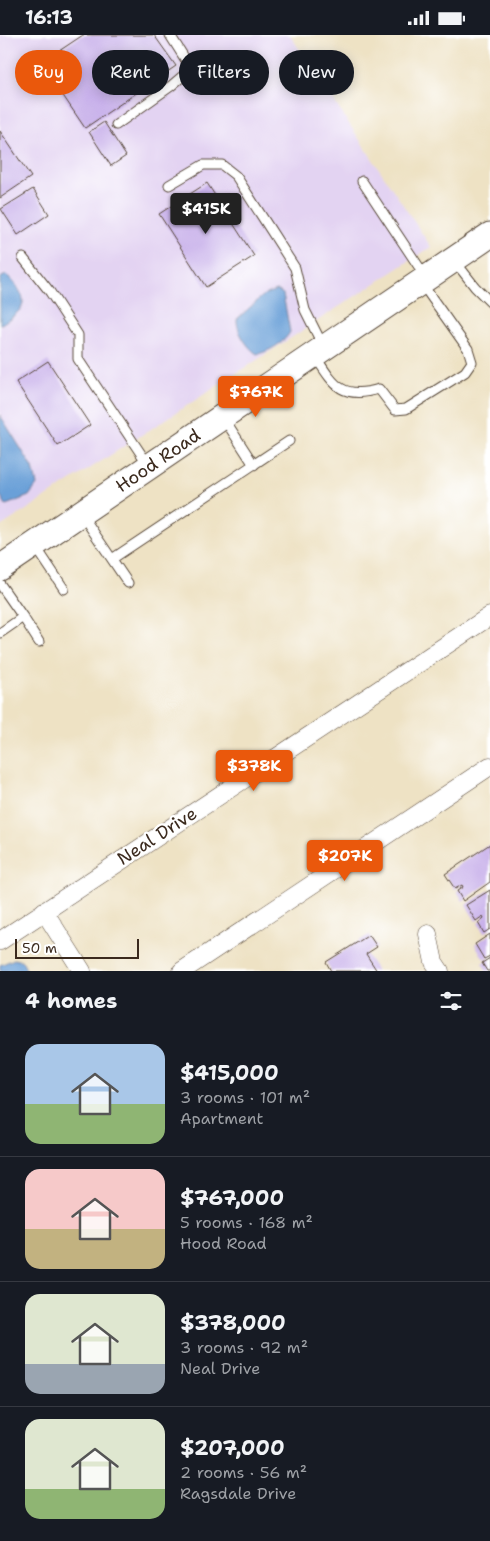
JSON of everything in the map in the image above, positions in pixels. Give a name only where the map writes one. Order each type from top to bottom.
[{"type":"street","name":"Hood Road","points":[[0,567],[490,235]]},
{"type":"street","name":"Neal Drive","points":[[0,941],[490,616]]},
{"type":"street","points":[[182,971],[490,766]]},
{"type":"street","points":[[44,911],[82,971]]},
{"type":"street","points":[[428,935],[434,962],[440,971]]},
{"type":"lane","points":[[116,125],[171,87],[185,73],[187,62],[170,35]]},
{"type":"lane","points":[[169,185],[203,165],[222,165],[236,176],[295,268],[305,310],[319,351],[334,385],[349,392],[364,394],[380,389],[395,410],[406,409],[465,372],[472,362],[468,349],[362,181]]},
{"type":"lane","points":[[23,258],[50,292],[78,335],[78,359],[149,466]]},
{"type":"lane","points":[[453,260],[490,302]]},
{"type":"lane","points":[[222,417],[254,465]]},
{"type":"lane","points":[[112,559],[289,441]]},
{"type":"lane","points":[[80,513],[128,583]]},
{"type":"lane","points":[[34,545],[64,589]]},
{"type":"lane","points":[[0,584],[39,642]]},
{"type":"lane","points":[[0,633],[22,617]]},
{"type":"shaded area","points":[[0,35],[290,35],[300,50],[279,50],[279,95],[330,95],[431,247],[0,527]]},
{"type":"water","points":[[6,275],[19,290],[23,302],[19,311],[0,325],[0,278]]},
{"type":"water","points":[[277,290],[283,294],[290,332],[276,346],[257,354],[243,338],[238,328],[237,319],[265,294]]},
{"type":"water","points":[[0,415],[33,468],[37,485],[29,496],[6,505],[0,495]]},
{"type":"water","points":[[14,959],[22,961],[27,971],[0,971],[0,965]]},
{"type":"building","points":[[83,35],[154,35],[165,50],[92,50],[92,95],[133,95],[85,128],[63,95],[82,95],[82,50],[60,50]]},
{"type":"building","points":[[169,56],[176,66],[169,71]]},
{"type":"building","points":[[104,122],[126,156],[111,166],[89,132]]},
{"type":"building","points":[[0,131],[31,177],[0,198]]},
{"type":"building","points":[[207,183],[254,256],[206,287],[159,214]]},
{"type":"building","points":[[33,189],[49,214],[18,235],[1,209]]},
{"type":"building","points":[[48,361],[90,425],[58,446],[16,382]]},
{"type":"building","points":[[490,844],[490,882],[463,901],[457,891],[463,887],[462,885],[455,889],[445,874]]},
{"type":"building","points":[[490,890],[490,929],[484,933],[478,923],[484,918],[483,916],[476,921],[466,905]]},
{"type":"building","points":[[490,934],[490,956],[484,959],[475,944]]},
{"type":"building","points":[[369,935],[377,947],[366,954],[377,971],[331,971],[326,962]]},
{"type":"building","points":[[490,958],[490,971],[487,971],[482,963]]}]
